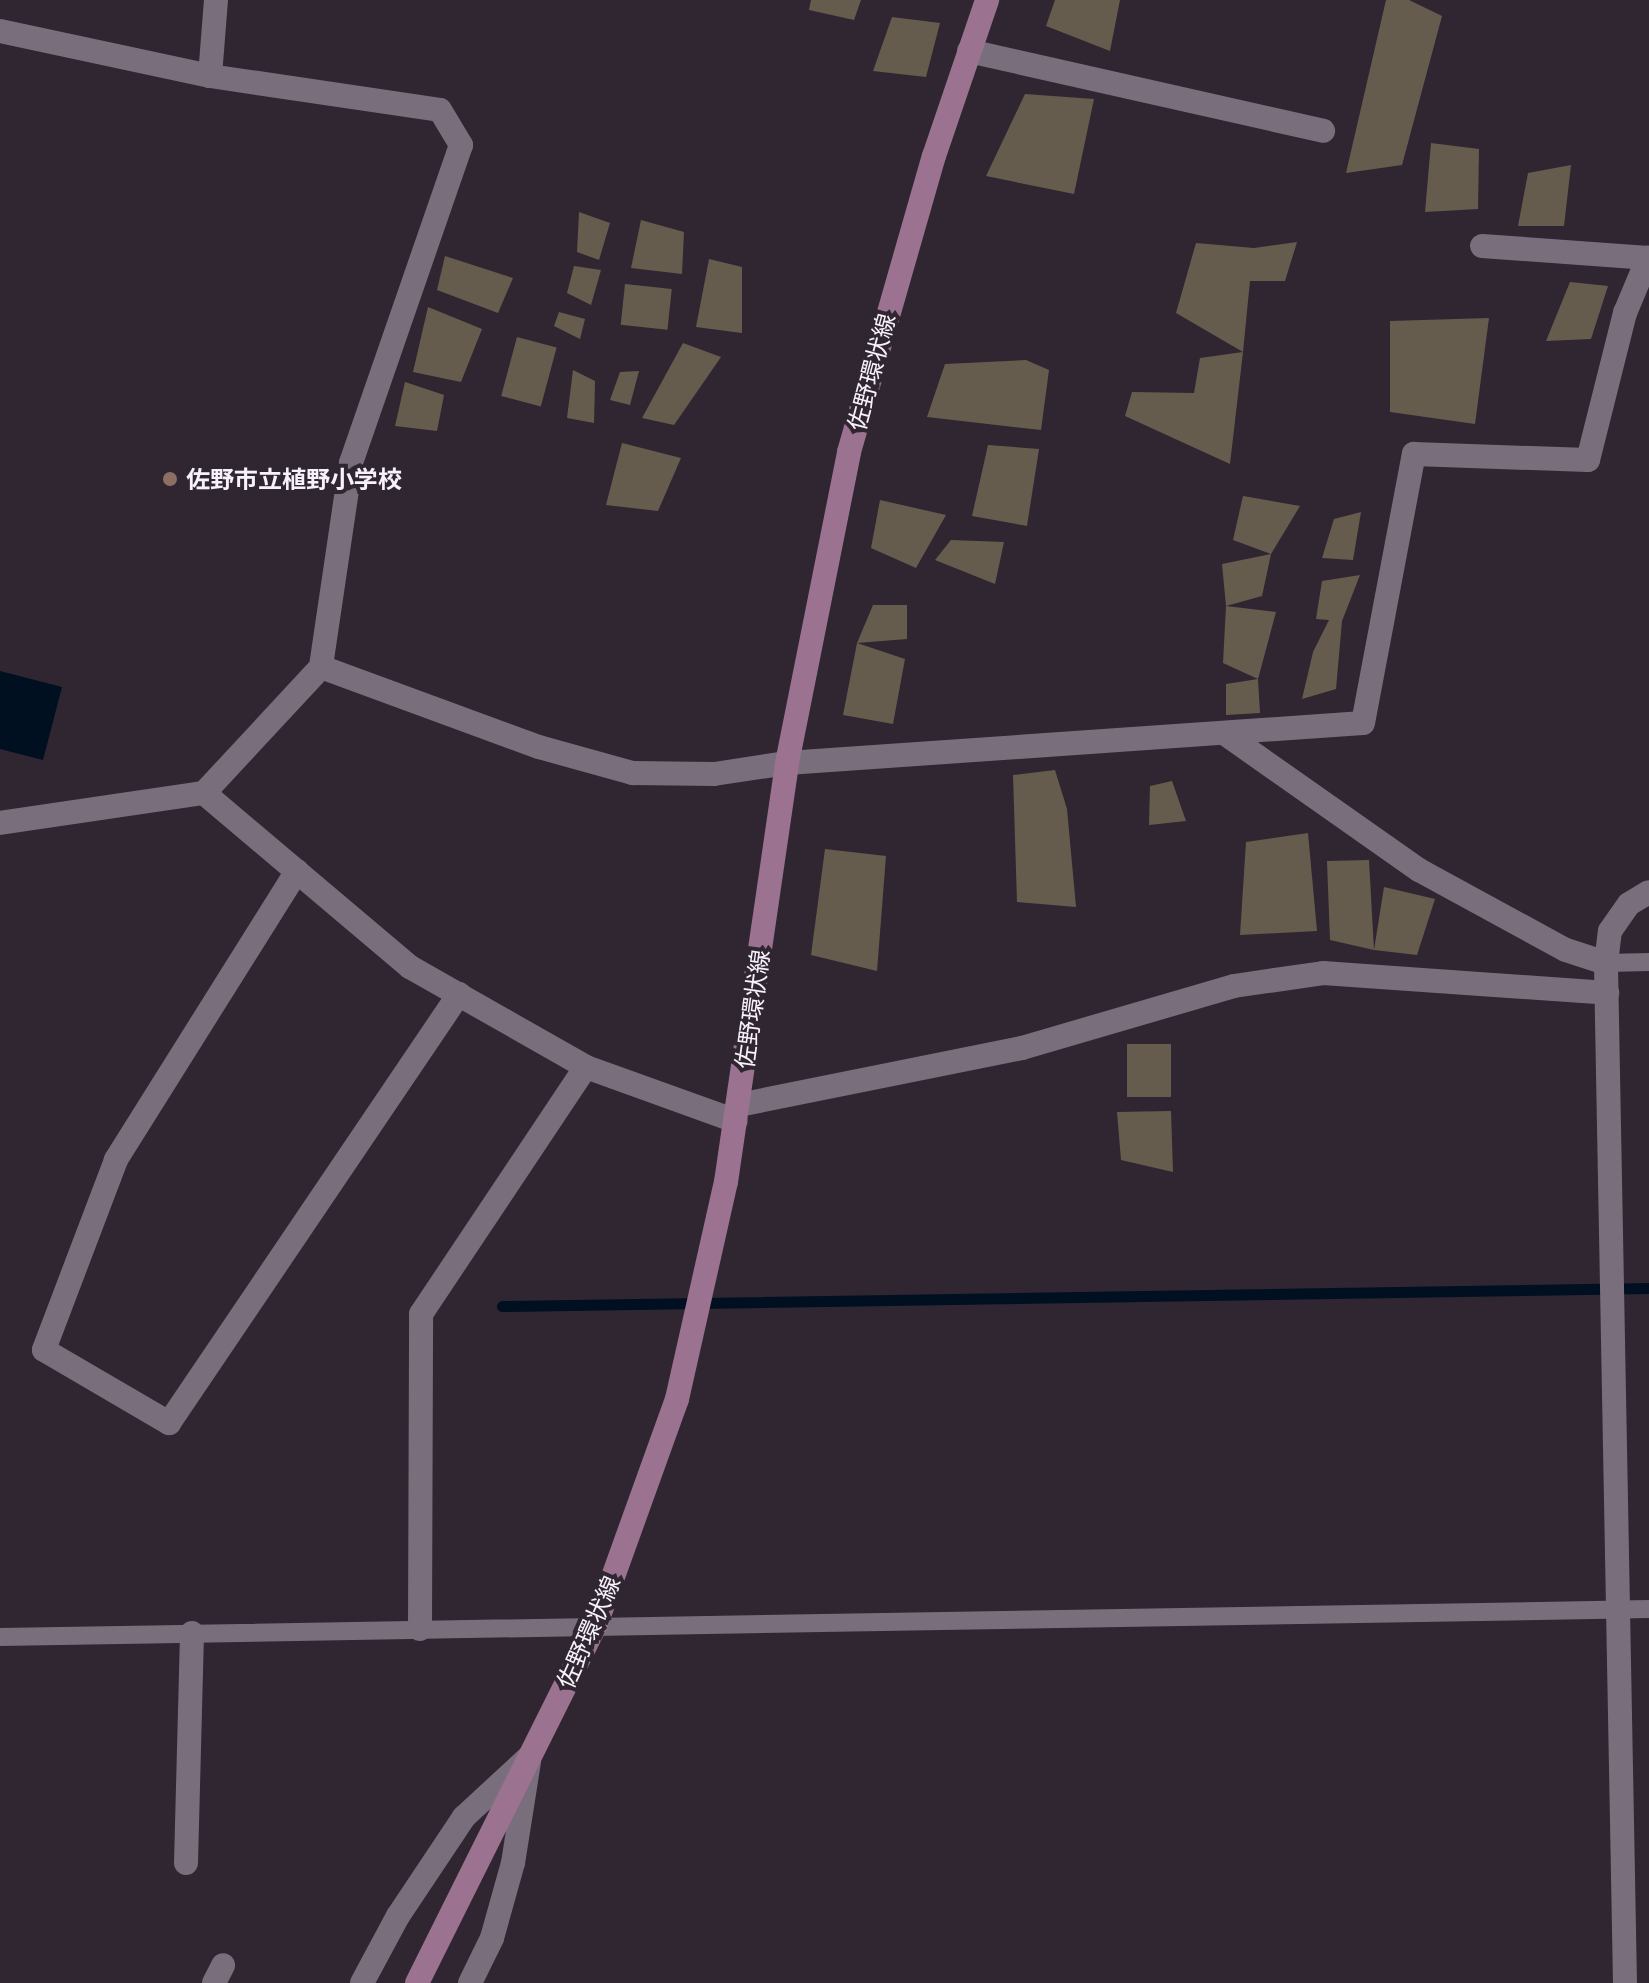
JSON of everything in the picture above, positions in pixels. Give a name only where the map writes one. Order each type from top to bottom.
[{"type":"main road","name":"佐野環状線","points":[[417,1983],[596,1624],[677,1399],[738,1113],[787,763],[849,452],[987,0]]},
{"type":"street","points":[[210,76],[216,0]]},
{"type":"street","points":[[0,31],[210,76],[440,110],[461,145],[351,463],[321,667],[204,793],[0,823]]},
{"type":"street","points":[[969,51],[1323,131]]},
{"type":"street","points":[[321,667],[539,747],[633,773],[714,774],[787,763],[1363,723],[1414,454],[1588,460],[1625,313],[1649,258],[1482,246]]},
{"type":"street","points":[[1224,733],[1419,870],[1566,950],[1606,963]]},
{"type":"street","points":[[204,793],[410,967],[586,1067],[738,1113],[1022,1048],[1234,986],[1323,973],[1607,993]]},
{"type":"street","points":[[297,871],[116,1160],[44,1350],[169,1423],[459,994]]},
{"type":"street","points":[[1625,1983],[1606,963],[1610,931],[1629,904],[1649,892]]},
{"type":"street","points":[[420,1629],[421,1314],[586,1067]]},
{"type":"street","points":[[186,1863],[192,1633]]},
{"type":"street","points":[[362,1983],[398,1916],[464,1817],[530,1756]]},
{"type":"street","points":[[470,1983],[492,1938],[513,1863],[530,1756]]},
{"type":"lane","points":[[1606,963],[1649,962]]},
{"type":"lane","points":[[0,1637],[596,1624],[1649,1609]]},
{"type":"water","points":[[0,671],[62,687],[43,760],[0,749]]},
{"type":"building","points":[[811,0],[861,0],[854,20],[809,10]]},
{"type":"building","points":[[1055,0],[1120,0],[1110,51],[1046,26]]},
{"type":"building","points":[[1386,0],[1409,0],[1442,16],[1402,165],[1346,173]]},
{"type":"building","points":[[892,17],[940,23],[926,77],[873,71]]},
{"type":"building","points":[[1025,94],[1094,99],[1074,194],[986,176]]},
{"type":"building","points":[[1431,143],[1479,149],[1478,209],[1425,212]]},
{"type":"building","points":[[1571,165],[1564,226],[1518,226],[1528,173]]},
{"type":"building","points":[[579,212],[610,223],[599,260],[577,252]]},
{"type":"building","points":[[641,220],[684,232],[682,274],[631,268]]},
{"type":"building","points":[[1297,242],[1285,281],[1250,281],[1243,352],[1176,313],[1196,243],[1254,248]]},
{"type":"building","points":[[445,256],[513,278],[498,313],[437,290]]},
{"type":"building","points":[[709,259],[742,267],[742,333],[696,327]]},
{"type":"building","points":[[574,266],[601,270],[591,305],[567,293]]},
{"type":"building","points":[[1570,282],[1608,286],[1591,339],[1546,341]]},
{"type":"building","points":[[625,284],[672,289],[667,330],[621,325]]},
{"type":"building","points":[[428,307],[482,329],[461,382],[413,372]]},
{"type":"building","points":[[559,312],[585,319],[580,339],[554,326]]},
{"type":"building","points":[[1489,318],[1475,424],[1390,412],[1390,321]]},
{"type":"building","points":[[517,337],[557,348],[541,407],[501,396]]},
{"type":"building","points":[[683,343],[721,357],[674,425],[642,418]]},
{"type":"building","points":[[1243,352],[1230,464],[1125,416],[1132,392],[1194,393],[1200,358]]},
{"type":"building","points":[[1026,360],[1049,370],[1041,430],[927,417],[945,364]]},
{"type":"building","points":[[573,370],[595,381],[594,423],[567,418]]},
{"type":"building","points":[[639,371],[630,405],[610,400],[620,372]]},
{"type":"building","points":[[405,382],[444,395],[437,431],[395,426]]},
{"type":"building","points":[[622,443],[681,458],[658,511],[606,505]]},
{"type":"building","points":[[988,445],[1039,449],[1027,526],[972,516]]},
{"type":"building","points":[[1243,496],[1300,506],[1271,554],[1233,540]]},
{"type":"building","points":[[880,500],[946,515],[916,568],[871,548]]},
{"type":"building","points":[[1361,512],[1353,560],[1322,558],[1334,519]]},
{"type":"building","points":[[951,540],[1004,542],[995,584],[935,560]]},
{"type":"building","points":[[1271,554],[1262,596],[1226,606],[1222,564]]},
{"type":"building","points":[[1360,575],[1342,621],[1336,689],[1302,699],[1313,652],[1329,620],[1316,619],[1322,581]]},
{"type":"building","points":[[873,605],[907,605],[907,639],[857,643]]},
{"type":"building","points":[[1226,606],[1276,612],[1258,679],[1223,663]]},
{"type":"building","points":[[857,643],[905,659],[893,724],[843,715]]},
{"type":"building","points":[[1258,679],[1260,713],[1226,715],[1226,684]]},
{"type":"building","points":[[1055,770],[1067,809],[1076,907],[1017,902],[1013,775]]},
{"type":"building","points":[[1172,781],[1186,821],[1149,825],[1150,786]]},
{"type":"building","points":[[1308,833],[1317,931],[1240,935],[1246,842]]},
{"type":"building","points":[[825,849],[886,856],[877,971],[811,955]]},
{"type":"building","points":[[1369,860],[1374,950],[1330,940],[1327,861]]},
{"type":"building","points":[[1384,887],[1435,899],[1417,955],[1374,950]]},
{"type":"building","points":[[1127,1044],[1171,1044],[1171,1097],[1127,1097]]},
{"type":"building","points":[[1171,1111],[1173,1172],[1121,1160],[1117,1112]]},
{"type":"waterway","points":[[502,1306],[1649,1288]]},
{"type":"place","name":"佐野市立植野小学校","points":[[170,479]]}]
